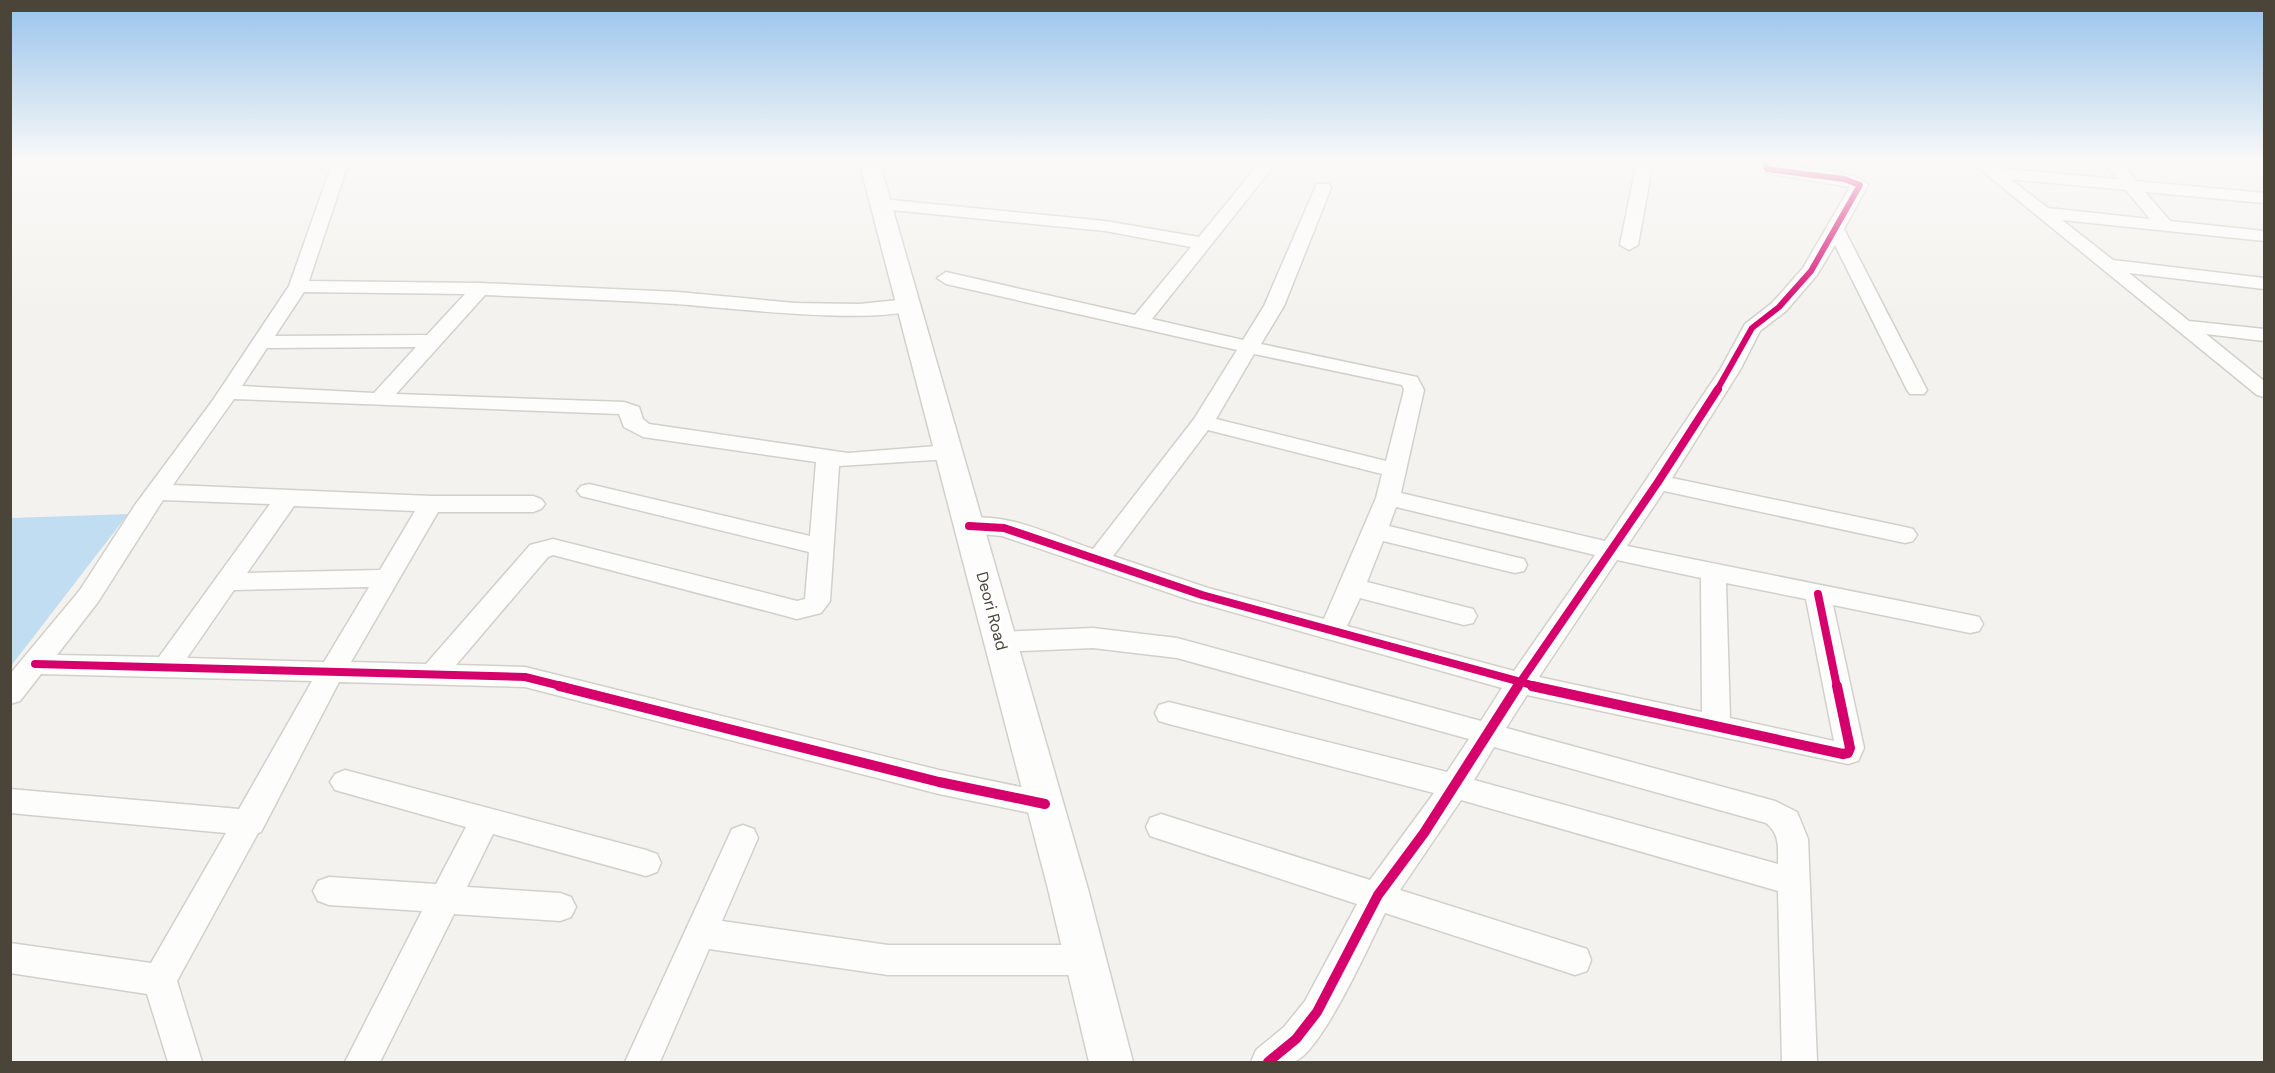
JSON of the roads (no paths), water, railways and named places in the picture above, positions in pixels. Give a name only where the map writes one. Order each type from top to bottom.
[{"type":"street","points":[[10,694],[89,596],[156,492],[228,392],[298,286],[324,211]]},
{"type":"street","name":"Deori Road","points":[[884,211],[1045,804],[1111,1062]]},
{"type":"street","points":[[957,211],[1105,225],[1202,243]]},
{"type":"street","points":[[1139,323],[1228,211]]},
{"type":"street","points":[[1099,558],[1203,422],[1274,306],[1313,211]]},
{"type":"street","points":[[1629,245],[1636,211]]},
{"type":"street","points":[[1268,1062],[1296,1039],[1317,1012],[1378,895],[1424,833],[1520,683],[1658,482],[1730,370],[1752,328],[1779,307],[1803,281],[1836,230],[1845,211]]},
{"type":"street","points":[[2040,211],[2265,391]]},
{"type":"street","points":[[2152,211],[2165,226]]},
{"type":"street","points":[[2042,213],[2265,236]]},
{"type":"street","points":[[1836,230],[1917,390]]},
{"type":"street","points":[[2106,265],[2265,282]]},
{"type":"street","points":[[946,278],[1248,348],[1410,381],[1414,390],[1388,498],[1353,587],[1332,630]]},
{"type":"street","points":[[298,286],[480,289],[678,298],[795,309],[859,310],[909,305]]},
{"type":"street","points":[[379,400],[480,289]]},
{"type":"street","points":[[2183,326],[2265,335]]},
{"type":"street","points":[[261,342],[432,341]]},
{"type":"street","points":[[228,392],[379,400],[624,408],[631,412],[632,422],[643,430],[848,460],[949,452]]},
{"type":"street","points":[[1203,422],[1395,470]]},
{"type":"street","points":[[433,674],[540,551],[546,548],[553,547],[804,610],[817,601],[828,457]]},
{"type":"street","points":[[1658,482],[1905,535]]},
{"type":"street","points":[[589,491],[820,547]]},
{"type":"street","points":[[156,492],[430,504],[534,504]]},
{"type":"street","points":[[165,669],[287,498]]},
{"type":"street","points":[[1388,498],[1612,551],[1970,624]]},
{"type":"street","points":[[185,1062],[160,980],[250,823],[332,671],[430,504]]},
{"type":"street","points":[[969,526],[1004,528],[1099,558],[1202,595],[1520,683],[1832,752],[1848,753],[1850,748],[1847,731],[1818,594]]},
{"type":"street","points":[[1376,531],[1515,565]]},
{"type":"street","points":[[1713,572],[1716,726]]},
{"type":"street","points":[[227,582],[385,578]]},
{"type":"street","points":[[1353,587],[1464,616]]},
{"type":"street","points":[[1000,642],[1093,638],[1177,648],[1775,813],[1786,821],[1792,831],[1800,1062]]},
{"type":"street","points":[[35,664],[525,678],[939,782],[1045,804]]},
{"type":"street","points":[[1169,713],[1454,786],[1792,882]]},
{"type":"street","points":[[345,782],[646,863]]},
{"type":"street","points":[[10,801],[250,823]]},
{"type":"street","points":[[362,1062],[485,820]]},
{"type":"street","points":[[1161,827],[1575,960]]},
{"type":"street","points":[[642,1062],[743,838]]},
{"type":"street","points":[[328,891],[560,907]]},
{"type":"street","points":[[700,933],[888,960],[1086,960]]},
{"type":"street","points":[[10,958],[160,980]]},
{"type":"water","points":[[128,514],[11,666],[11,518]]}]
